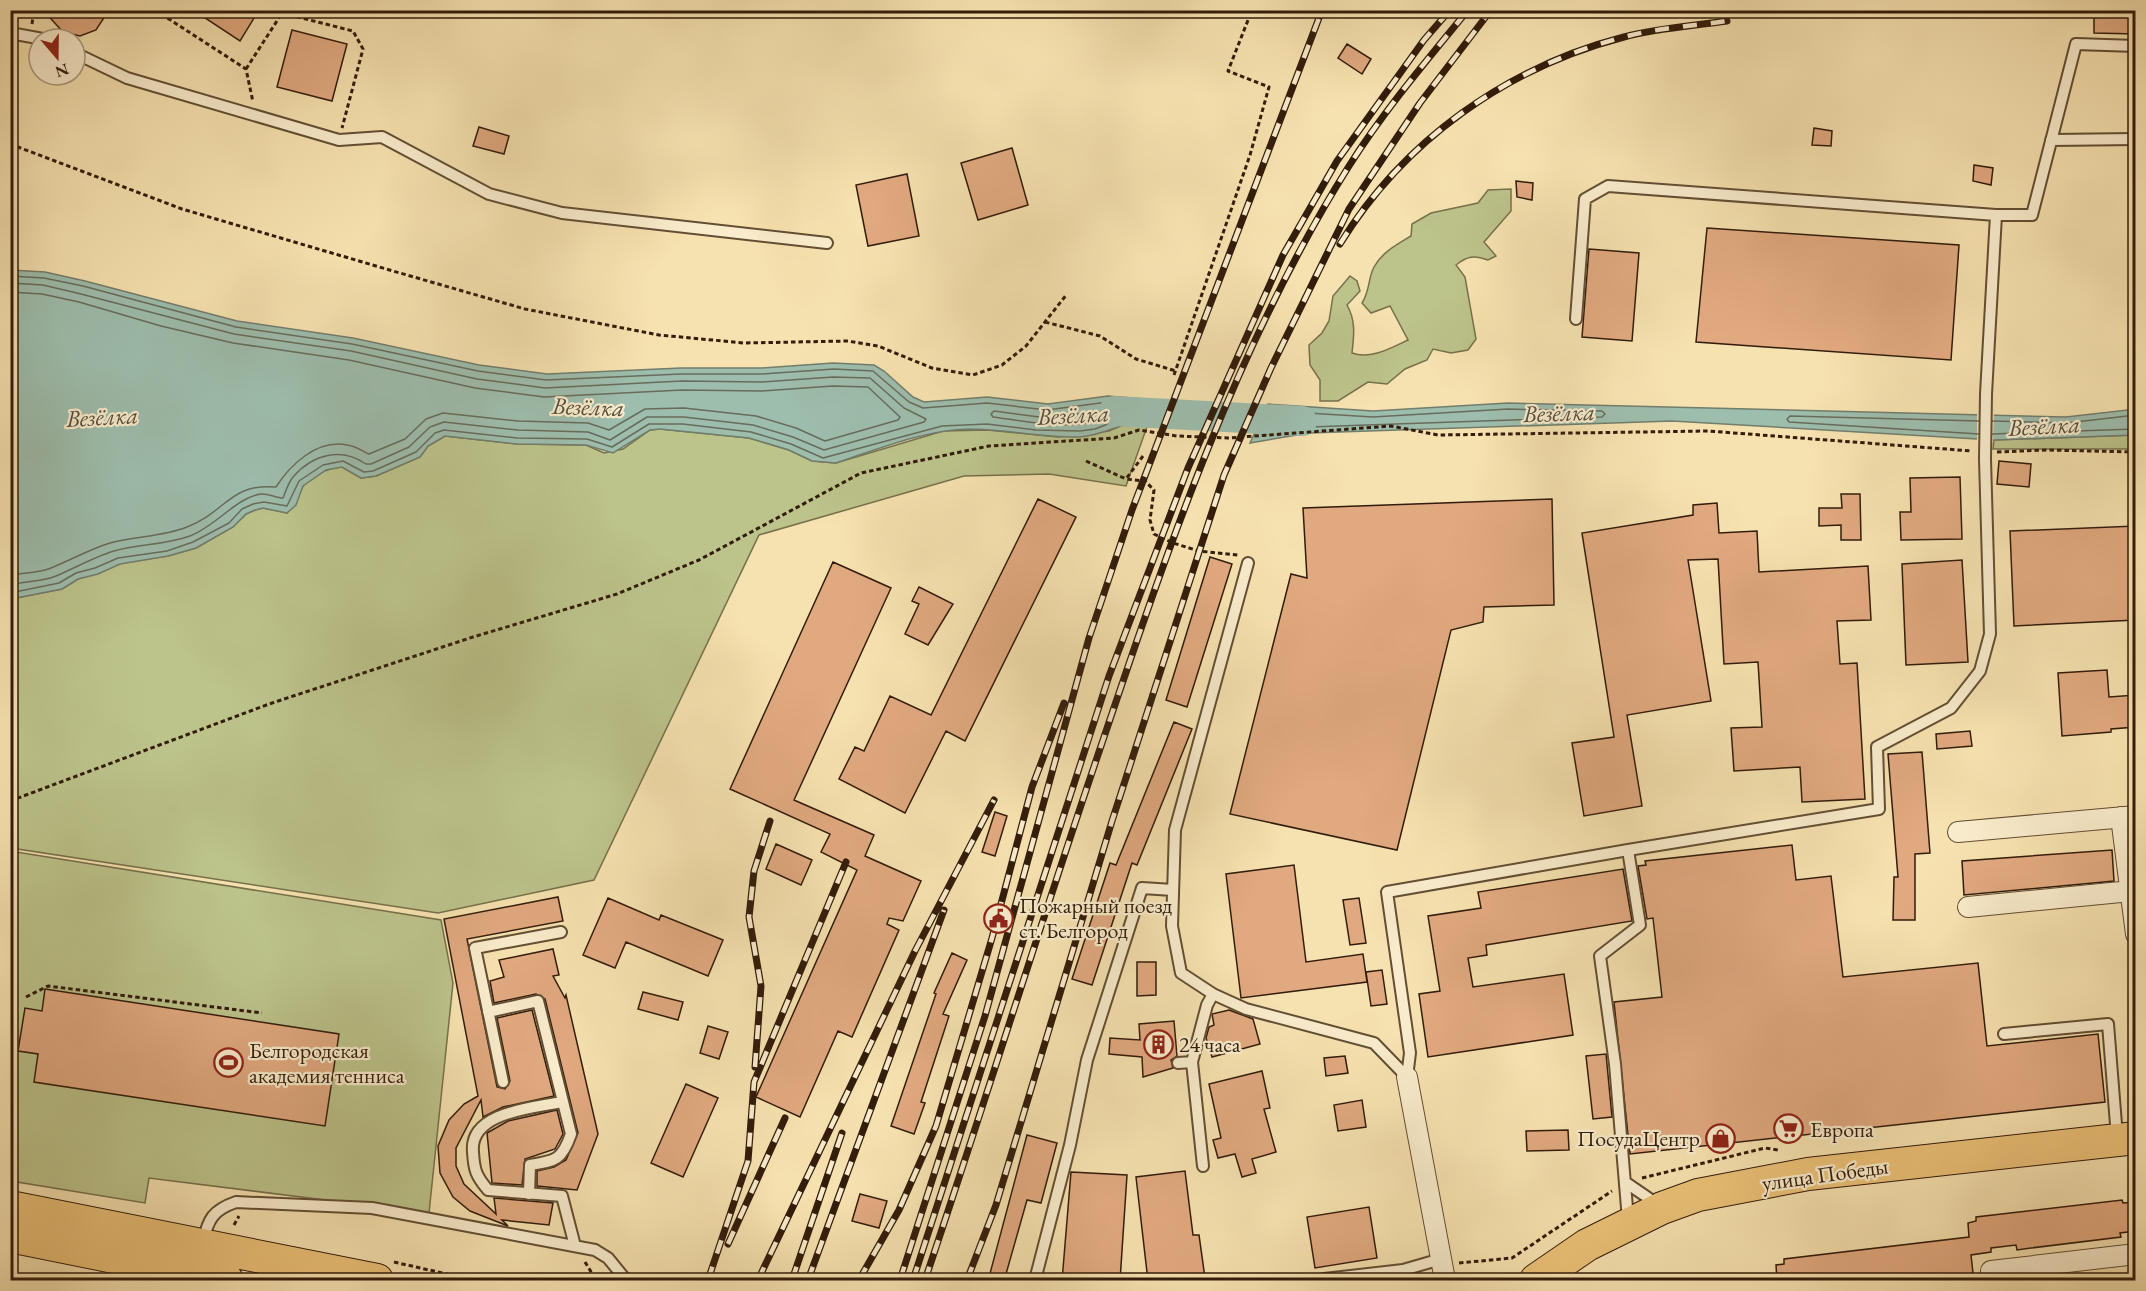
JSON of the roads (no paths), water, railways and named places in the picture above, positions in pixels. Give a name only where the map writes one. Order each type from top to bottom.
[{"type":"main road","name":"улица Победы","points":[[1536,1281],[1587,1245],[1662,1208],[1698,1195],[1808,1174],[2127,1139]]},
{"type":"main road","points":[[10,1207],[377,1281]]},
{"type":"main road","points":[[10,1236],[224,1280]]},
{"type":"street","points":[[1958,832],[2128,816],[2130,891],[2136,934]]},
{"type":"street","points":[[1968,907],[2130,891]]},
{"type":"street","points":[[1407,1077],[1443,1268]]},
{"type":"street","points":[[1991,1271],[2136,1254]]},
{"type":"lane","points":[[10,33],[27,36]]},
{"type":"lane","points":[[1576,319],[1585,199],[1608,186],[1996,215],[2032,215],[2076,44],[2136,45]]},
{"type":"lane","points":[[87,59],[127,78],[339,140],[382,137],[489,194],[562,213],[827,243]]},
{"type":"lane","points":[[2051,140],[2136,139]]},
{"type":"lane","points":[[1407,1077],[1410,1053],[1387,892],[1879,809],[1877,747],[1951,708],[1980,671],[1990,634],[1984,454],[1996,215]]},
{"type":"lane","points":[[1248,563],[1175,830],[1172,926],[1181,974],[1213,994],[1246,1009],[1374,1043],[1407,1077]]},
{"type":"lane","points":[[1628,850],[1640,925],[1600,956],[1615,1064],[1628,1224]]},
{"type":"lane","points":[[1035,1281],[1070,1145],[1087,1060],[1142,888],[1173,890]]},
{"type":"lane","points":[[503,1082],[475,948],[561,932]]},
{"type":"lane","points":[[1203,1166],[1192,1062],[1207,1005],[1213,994]]},
{"type":"lane","points":[[488,1012],[538,1001],[571,1134],[565,1152],[553,1161],[530,1164],[529,1194]]},
{"type":"lane","points":[[2004,1034],[2108,1024],[2127,1139]]},
{"type":"lane","points":[[1178,1064],[1192,1062]]},
{"type":"lane","points":[[562,1102],[497,1117],[481,1128],[472,1143],[474,1174],[488,1190],[562,1196],[575,1246]]},
{"type":"lane","points":[[1626,1182],[1662,1208]]},
{"type":"lane","points":[[202,1245],[208,1219],[219,1208],[236,1202],[372,1208],[595,1250],[609,1258],[626,1281]]},
{"type":"lane","points":[[1324,1279],[1443,1268]]},
{"type":"water","points":[[10,270],[45,272],[237,321],[353,338],[479,365],[547,374],[681,368],[761,368],[833,363],[874,365],[913,397],[924,402],[987,397],[1048,404],[1108,396],[1155,400],[1154,411],[1149,421],[1131,423],[1088,436],[1051,436],[983,429],[952,430],[901,441],[836,463],[812,461],[789,450],[749,438],[660,429],[650,430],[613,453],[586,445],[517,444],[445,436],[428,446],[420,457],[376,476],[361,478],[342,467],[326,470],[303,486],[296,505],[287,513],[263,508],[255,510],[246,514],[233,527],[196,548],[168,556],[120,564],[98,574],[78,579],[62,589],[11,599]]},
{"type":"water","points":[[1508,403],[2066,417],[2136,409],[2135,435],[1994,440],[1672,421],[1309,433],[1250,443],[1268,404],[1373,411]]},
{"type":"waterway","name":"Везёлка","points":[[1114,411],[1302,421]]},
{"type":"railway","points":[[900,1280],[985,1016],[1089,638],[1132,510],[1322,10]]},
{"type":"railway","points":[[913,1280],[1109,676],[1188,468],[1283,255],[1337,161],[1424,40],[1450,10]]},
{"type":"railway","points":[[925,1280],[1057,877],[1153,594],[1180,520],[1239,375],[1309,234],[1349,166],[1391,106],[1468,10]]},
{"type":"railway","points":[[967,1280],[996,1205],[1112,821],[1224,475],[1271,368],[1349,209],[1420,103],[1491,10]]},
{"type":"railway","points":[[1340,244],[1365,207],[1394,172],[1462,113],[1499,89],[1581,50],[1624,37],[1662,29],[1727,21]]},
{"type":"railway","points":[[859,1280],[899,1210],[936,1126],[992,938],[1032,787],[1064,703]]},
{"type":"railway","points":[[758,1280],[915,951],[994,800]]},
{"type":"railway","points":[[755,1067],[761,986],[749,917],[754,871],[770,821]]},
{"type":"railway","points":[[708,1280],[748,1161],[754,1082],[846,862]]},
{"type":"railway","points":[[808,1280],[944,910]]},
{"type":"railway","points":[[728,1244],[785,1118]]},
{"type":"railway","points":[[792,1280],[842,1133]]},
{"type":"place","name":"Пожарный поезд ст. Белгород","points":[[998,918]]},
{"type":"place","name":"24 часа","points":[[1158,1044]]},
{"type":"place","name":"Белгородская академия тенниса","points":[[228,1063]]},
{"type":"place","name":"Европа","points":[[1789,1129]]},
{"type":"place","name":"ПосудаЦентр","points":[[1721,1138]]}]
